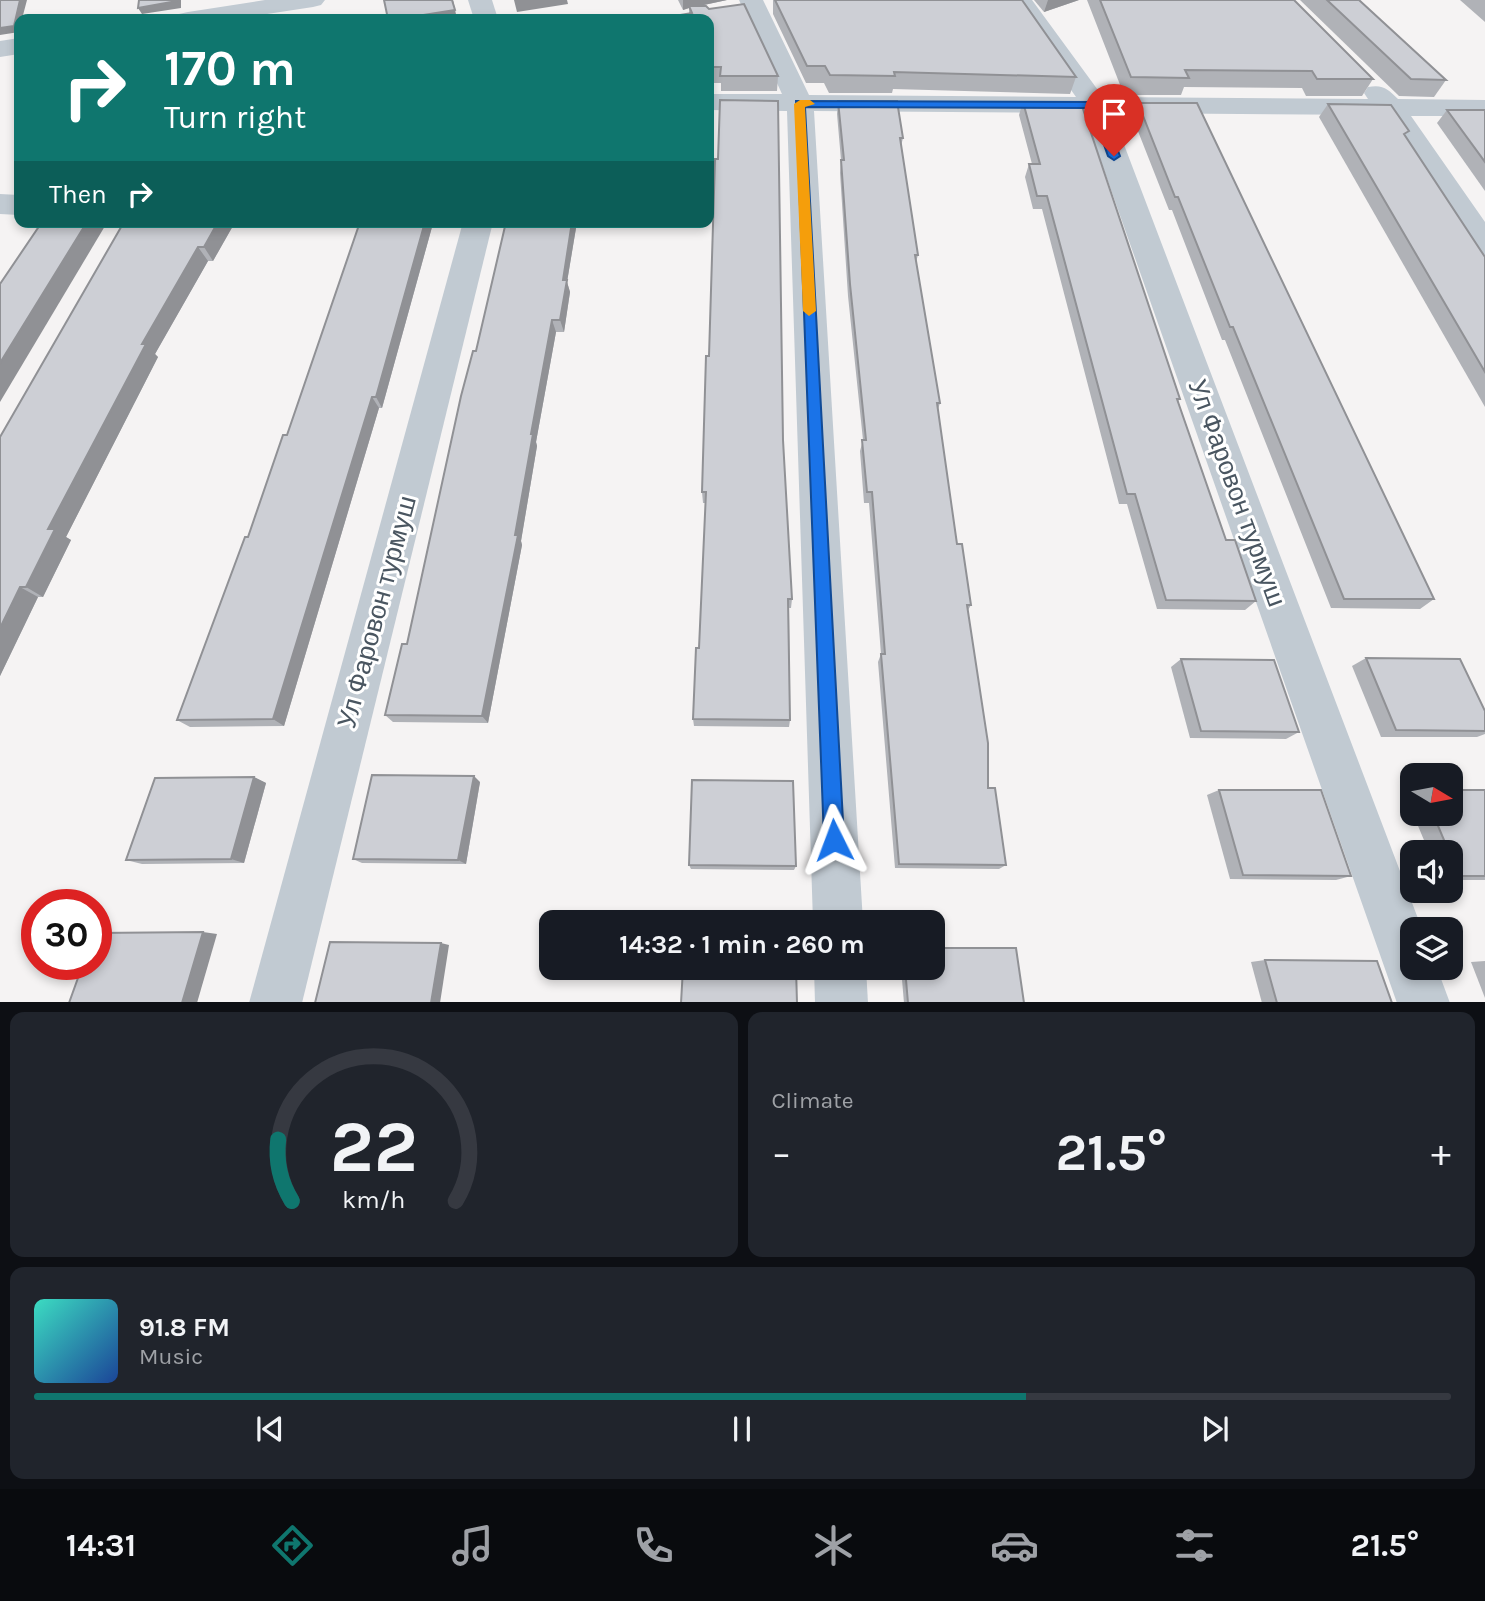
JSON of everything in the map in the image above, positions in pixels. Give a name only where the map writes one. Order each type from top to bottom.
[{"type":"street","points":[[214,11],[313,0]]},
{"type":"street","name":"Ул Фаровон турмуш","points":[[1020,0],[1095,105],[1424,1002]]},
{"type":"street","points":[[755,5],[800,104],[837,910]]},
{"type":"street","points":[[1362,78],[1391,107],[1485,245]]},
{"type":"street","points":[[714,102],[1485,108]]},
{"type":"street","name":"Ул Фаровон турмуш","points":[[275,1002],[476,228]]},
{"type":"street","points":[[841,980],[842,1002]]},
{"type":"building","points":[[0,0],[20,0],[17,14],[14,14],[14,26],[0,28]]},
{"type":"building","points":[[139,0],[177,0],[177,1],[138,8]]},
{"type":"building","points":[[384,0],[452,0],[455,10],[430,14],[387,14]]},
{"type":"building","points":[[775,0],[1022,0],[1076,77],[894,72],[895,76],[830,75],[825,66],[807,66]]},
{"type":"building","points":[[1100,0],[1294,0],[1373,79],[1317,79],[1312,71],[1185,70],[1189,78],[1131,77]]},
{"type":"building","points":[[1327,0],[1359,0],[1446,80],[1411,79]]},
{"type":"building","points":[[744,4],[778,76],[720,76],[721,67],[714,67],[714,14],[686,14],[692,13],[689,6],[706,6],[709,9]]},
{"type":"building","points":[[720,100],[778,101],[783,440],[792,599],[788,599],[790,720],[693,719],[706,492],[702,492],[706,356],[709,356],[715,159],[718,159]]},
{"type":"building","points":[[838,101],[897,101],[918,255],[915,255],[940,403],[937,403],[957,544],[962,544],[971,605],[967,605],[988,743],[988,788],[995,788],[1006,865],[899,864],[881,654],[885,654],[872,492],[867,492],[862,440],[866,440],[850,284],[841,160],[844,160]]},
{"type":"building","points":[[1023,102],[1081,103],[1180,399],[1177,399],[1226,540],[1235,540],[1256,601],[1166,600],[1135,494],[1127,494],[1047,196],[1037,196],[1029,164],[1040,164]]},
{"type":"building","points":[[1138,103],[1197,103],[1434,599],[1344,599]]},
{"type":"building","points":[[1328,104],[1391,105],[1409,131],[1404,134],[1485,257],[1485,372]]},
{"type":"building","points":[[1447,110],[1485,110],[1485,162]]},
{"type":"building","points":[[38,228],[83,228],[0,363],[0,284]]},
{"type":"building","points":[[121,228],[215,228],[204,247],[198,247],[142,344],[146,344],[48,529],[55,529],[26,587],[20,587],[0,628],[0,437]]},
{"type":"building","points":[[358,228],[423,228],[376,397],[372,397],[273,719],[177,720],[245,537],[248,537],[283,435],[287,435]]},
{"type":"building","points":[[505,228],[571,228],[563,280],[567,280],[560,320],[552,320],[515,535],[518,535],[482,716],[385,715],[402,644],[407,644],[461,396],[473,351],[476,351]]},
{"type":"building","points":[[1366,658],[1460,659],[1485,711],[1485,731],[1396,730]]},
{"type":"building","points":[[1181,659],[1274,660],[1299,732],[1201,731]]},
{"type":"building","points":[[372,775],[474,776],[458,860],[353,859]]},
{"type":"building","points":[[254,777],[231,859],[126,860],[155,778]]},
{"type":"building","points":[[692,780],[793,781],[796,866],[689,865]]},
{"type":"building","points":[[1219,790],[1321,790],[1351,876],[1243,875]]},
{"type":"building","points":[[1463,790],[1485,790],[1485,876],[1463,876],[1463,840],[1444,840],[1438,826],[1463,826]]},
{"type":"building","points":[[203,932],[182,1002],[69,1002],[77,980],[112,980],[112,933]]},
{"type":"building","points":[[330,942],[441,943],[431,1002],[315,1002]]},
{"type":"building","points":[[945,948],[1016,948],[1024,1002],[908,1002],[906,980],[945,980]]},
{"type":"building","points":[[1265,960],[1377,961],[1392,1002],[1277,1002]]},
{"type":"building","points":[[682,980],[796,980],[797,1002],[681,1002]]},
{"type":"slow traffic","points":[[809,311],[800,104],[810,104]]},
{"type":"route","points":[[834,840],[800,104],[1095,105],[1114,156]]}]
